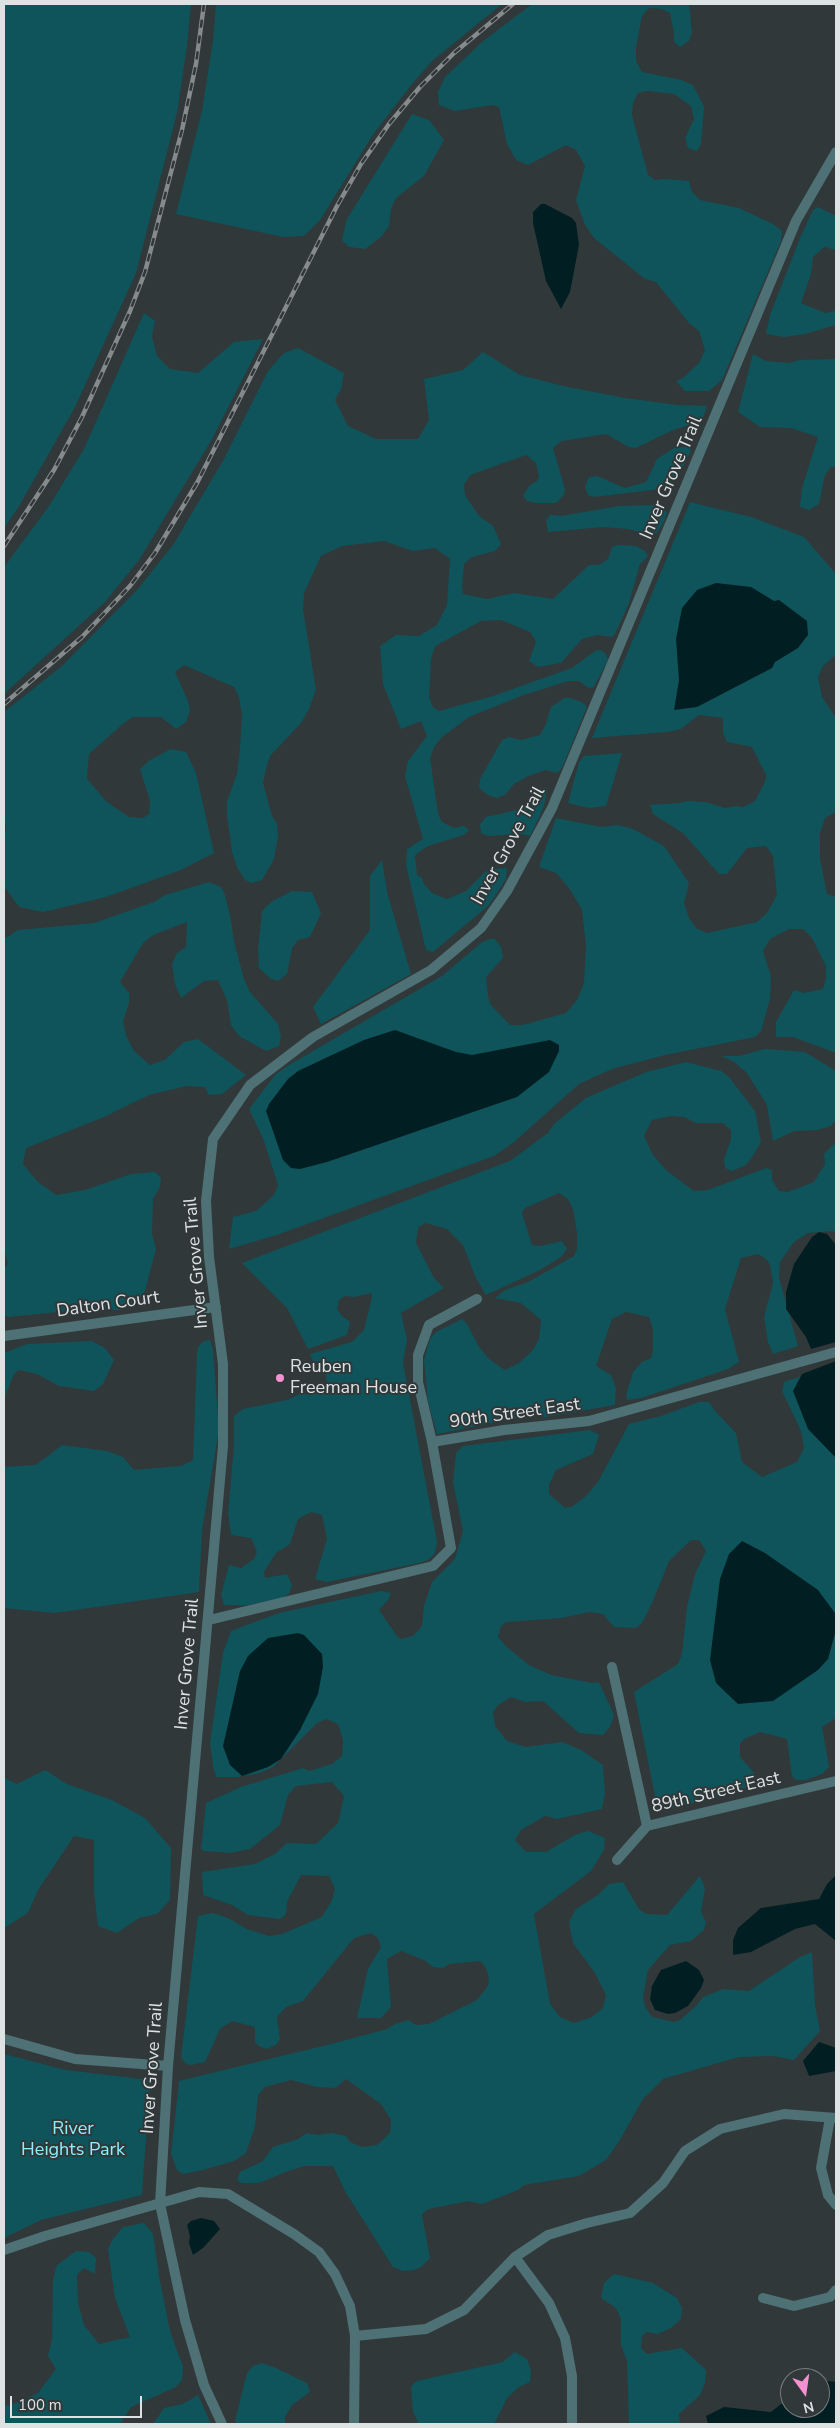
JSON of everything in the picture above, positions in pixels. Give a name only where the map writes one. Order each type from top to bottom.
[{"type":"street","name":"Inver Grove Trail","points":[[222,2424],[204,2385],[198,2366],[160,2204],[168,2066],[209,1620],[224,1410],[223,1364],[206,1201],[213,1139],[250,1085],[313,1037],[431,970],[481,928],[507,892],[552,808],[796,222],[836,152]]},
{"type":"street","points":[[432,1442],[418,1382],[418,1355],[428,1325],[477,1299]]},
{"type":"street","name":"Dalton Court","points":[[4,1336],[216,1308]]},
{"type":"street","name":"90th Street East","points":[[209,1620],[433,1566],[451,1548],[432,1442],[504,1430],[589,1421],[836,1352]]},
{"type":"street","points":[[612,1667],[646,1826]]},
{"type":"street","name":"89th Street East","points":[[617,1860],[646,1826],[836,1781]]},
{"type":"street","points":[[4,2039],[75,2059],[168,2066]]},
{"type":"street","points":[[355,2336],[426,2328],[464,2310],[515,2257],[548,2235],[630,2213],[663,2183],[685,2152],[720,2129],[784,2114],[833,2118],[821,2168],[828,2195],[836,2205]]},
{"type":"street","points":[[4,2250],[45,2236],[199,2192],[228,2194],[294,2234],[319,2252],[335,2274],[350,2306],[355,2336],[354,2424]]},
{"type":"street","points":[[515,2257],[549,2302],[565,2338],[572,2376],[572,2424]]},
{"type":"street","points":[[763,2298],[794,2306],[830,2297],[836,2290]]},
{"type":"green space","points":[[4,4],[191,4],[177,113],[136,273],[75,407],[18,508],[4,528]]},
{"type":"green space","points":[[216,4],[502,4],[432,61],[412,84],[374,133],[320,220],[304,236],[283,237],[176,214],[202,111],[213,41]]},
{"type":"green space","points":[[532,4],[689,4],[692,32],[689,41],[680,47],[674,42],[670,13],[662,9],[649,8],[642,16],[636,47],[636,61],[642,72],[681,80],[693,85],[704,107],[701,144],[697,151],[688,148],[685,138],[694,119],[691,106],[674,94],[647,91],[638,93],[633,103],[632,115],[648,175],[655,180],[689,181],[692,192],[700,200],[739,208],[773,224],[782,231],[781,241],[722,380],[709,391],[685,391],[676,381],[683,378],[699,363],[705,350],[699,331],[689,323],[656,282],[645,279],[594,238],[585,225],[576,200],[585,166],[576,150],[566,145],[528,165],[516,160],[507,144],[499,107],[492,105],[455,111],[439,105],[438,92],[445,77],[482,42]]},
{"type":"green space","points":[[412,114],[429,120],[444,140],[424,176],[396,198],[391,209],[389,226],[381,237],[365,249],[349,247],[342,240],[347,219]]},
{"type":"green space","points":[[818,207],[836,216],[836,250],[824,247],[813,257],[811,274],[801,303],[825,313],[836,311],[836,325],[805,334],[784,337],[766,334],[770,315],[800,238],[813,210]]},
{"type":"green space","points":[[144,313],[155,321],[152,336],[157,356],[170,369],[198,373],[234,342],[263,339],[211,441],[139,560],[105,602],[4,694],[4,567],[49,506],[84,449]]},
{"type":"green space","points":[[298,348],[344,373],[341,389],[335,400],[348,426],[376,439],[418,439],[429,420],[424,379],[463,370],[483,352],[520,375],[563,386],[625,398],[678,405],[707,406],[702,421],[673,430],[636,448],[629,447],[606,434],[562,441],[553,448],[565,489],[564,495],[556,503],[527,501],[523,496],[529,486],[537,481],[539,476],[536,463],[526,455],[470,475],[464,485],[465,495],[479,516],[493,526],[501,544],[495,551],[472,557],[464,564],[463,594],[487,599],[514,593],[553,599],[589,565],[599,565],[608,559],[612,547],[617,545],[636,546],[645,551],[648,556],[640,564],[629,603],[615,634],[612,637],[597,635],[582,639],[561,663],[538,667],[529,661],[536,642],[530,632],[501,620],[481,621],[435,646],[431,659],[429,697],[433,707],[439,711],[493,696],[572,668],[595,651],[601,650],[605,653],[608,660],[594,687],[589,688],[579,681],[568,681],[521,696],[469,717],[442,737],[434,747],[430,758],[438,814],[442,822],[454,828],[464,826],[469,830],[464,835],[428,846],[415,855],[417,875],[422,878],[424,884],[432,893],[447,899],[466,891],[485,872],[507,868],[506,879],[489,905],[433,952],[426,950],[406,865],[407,849],[423,839],[405,776],[408,761],[427,736],[421,721],[401,729],[383,684],[380,646],[396,635],[419,636],[437,625],[447,605],[450,559],[435,548],[413,551],[384,541],[342,546],[321,556],[304,593],[303,609],[316,690],[301,723],[270,756],[266,769],[263,783],[272,816],[277,824],[278,836],[274,859],[262,880],[252,883],[245,880],[237,867],[232,852],[227,816],[227,801],[237,774],[240,749],[242,715],[239,697],[234,687],[184,665],[175,672],[190,710],[186,722],[176,729],[161,717],[133,717],[89,754],[87,779],[106,801],[117,809],[129,817],[143,818],[149,814],[150,801],[140,769],[150,760],[171,749],[186,752],[196,773],[214,853],[181,870],[106,897],[43,912],[19,907],[4,886],[4,838],[6,830],[4,812],[4,712],[62,666],[137,590],[173,545],[224,459],[268,371],[284,353]]},
{"type":"green space","points":[[753,354],[766,361],[789,363],[799,360],[836,359],[836,467],[831,467],[825,475],[819,504],[809,510],[800,507],[802,488],[818,437],[791,428],[760,427],[738,412]]},
{"type":"green space","points":[[691,446],[690,453],[677,478],[660,489],[594,497],[588,495],[585,487],[589,477],[597,476],[625,488],[646,482],[657,459],[674,448]]},
{"type":"green space","points":[[690,502],[751,517],[804,537],[836,574],[836,655],[823,666],[818,677],[822,697],[836,718],[836,812],[825,818],[820,833],[820,859],[827,894],[836,897],[836,1053],[793,1037],[776,1037],[776,1022],[794,990],[804,993],[823,989],[826,979],[826,966],[812,938],[803,929],[789,929],[770,939],[763,951],[771,976],[770,999],[761,1031],[755,1037],[665,1055],[612,1069],[579,1084],[514,1142],[494,1156],[277,1235],[229,1249],[233,1217],[256,1211],[274,1195],[278,1185],[264,1141],[249,1109],[276,1074],[442,976],[482,942],[494,938],[501,947],[503,958],[486,977],[488,996],[490,1004],[510,1025],[523,1025],[566,1013],[577,1000],[584,983],[586,946],[582,910],[569,888],[556,873],[539,867],[556,818],[601,827],[618,825],[633,829],[664,846],[689,883],[684,903],[689,918],[696,928],[707,933],[757,922],[767,913],[777,895],[773,856],[766,846],[747,848],[727,874],[719,874],[683,833],[653,814],[650,805],[688,801],[705,802],[725,808],[743,807],[755,801],[765,782],[766,775],[752,747],[727,742],[723,733],[723,718],[699,715],[681,729],[667,732],[592,738]]},
{"type":"green space","points":[[661,505],[667,513],[657,533],[651,536],[629,529],[602,527],[548,532],[546,521],[550,515],[561,516],[619,506]]},
{"type":"green space","points":[[566,697],[582,702],[587,707],[562,768],[557,773],[546,770],[528,776],[514,784],[505,795],[497,798],[488,795],[479,788],[480,779],[502,740],[509,737],[521,740],[540,735],[546,724],[551,707]]},
{"type":"green space","points":[[622,753],[606,806],[589,808],[568,803],[579,762],[584,756]]},
{"type":"green space","points":[[547,788],[544,806],[530,836],[522,834],[488,836],[481,833],[480,824],[486,817],[521,809],[537,790]]},
{"type":"green space","points":[[382,860],[387,892],[411,974],[321,1024],[313,1007],[370,930],[370,876]]},
{"type":"green space","points":[[209,882],[221,887],[225,895],[234,942],[244,979],[250,992],[278,1024],[281,1036],[279,1046],[266,1051],[239,1036],[231,1025],[227,1000],[218,980],[204,981],[181,998],[175,984],[172,964],[177,953],[186,947],[187,922],[153,935],[143,943],[120,982],[129,993],[129,1003],[123,1021],[126,1036],[134,1051],[150,1065],[165,1060],[184,1042],[198,1039],[246,1075],[222,1094],[209,1095],[205,1087],[187,1086],[149,1095],[104,1117],[26,1148],[23,1164],[37,1181],[56,1195],[85,1190],[131,1174],[155,1172],[161,1178],[160,1187],[153,1199],[152,1234],[156,1249],[145,1291],[136,1304],[120,1310],[79,1310],[8,1317],[4,1315],[4,1269],[8,1264],[4,1249],[4,939],[18,930],[94,923],[154,902],[165,895]]},
{"type":"green space","points":[[292,891],[312,892],[321,913],[310,937],[298,940],[292,948],[287,974],[278,981],[271,979],[259,968],[258,950],[262,911],[271,902]]},
{"type":"green space","points":[[765,1049],[805,1052],[836,1071],[836,1120],[831,1126],[817,1130],[794,1131],[773,1141],[767,1105],[747,1073],[734,1062],[722,1056],[739,1056]]},
{"type":"green space","points":[[686,1062],[721,1071],[729,1077],[755,1111],[761,1142],[751,1159],[744,1166],[732,1171],[725,1168],[724,1159],[731,1139],[731,1130],[723,1123],[696,1123],[684,1117],[671,1116],[652,1120],[644,1136],[653,1155],[667,1171],[694,1191],[708,1190],[766,1168],[772,1170],[772,1180],[779,1191],[788,1192],[814,1182],[825,1164],[824,1154],[836,1142],[836,1234],[833,1231],[808,1233],[794,1242],[780,1262],[779,1277],[798,1346],[773,1354],[768,1342],[764,1317],[773,1283],[770,1265],[767,1260],[758,1254],[741,1258],[725,1309],[739,1362],[728,1369],[641,1398],[627,1400],[626,1395],[633,1372],[642,1362],[651,1358],[653,1351],[653,1329],[649,1317],[626,1312],[612,1319],[596,1366],[611,1375],[616,1388],[615,1405],[546,1417],[531,1415],[437,1434],[428,1401],[424,1360],[430,1339],[436,1332],[462,1319],[467,1324],[479,1347],[489,1359],[505,1370],[519,1363],[533,1350],[539,1339],[541,1320],[521,1303],[495,1298],[505,1290],[528,1282],[574,1256],[577,1249],[577,1233],[573,1209],[568,1199],[559,1193],[525,1208],[522,1213],[532,1245],[541,1246],[562,1241],[567,1249],[561,1257],[540,1270],[486,1295],[476,1278],[463,1245],[447,1229],[426,1223],[418,1227],[416,1243],[434,1278],[444,1288],[401,1313],[407,1340],[403,1363],[437,1542],[435,1553],[428,1560],[419,1563],[327,1582],[315,1579],[327,1539],[322,1515],[311,1512],[298,1519],[290,1544],[276,1553],[264,1572],[265,1578],[287,1574],[292,1585],[289,1594],[282,1598],[248,1605],[224,1605],[221,1595],[229,1565],[241,1568],[254,1559],[257,1552],[251,1538],[231,1535],[228,1513],[234,1446],[234,1416],[243,1409],[287,1400],[302,1393],[308,1395],[324,1390],[327,1383],[325,1372],[319,1363],[313,1361],[310,1354],[352,1342],[364,1330],[372,1297],[371,1293],[354,1297],[345,1296],[339,1300],[337,1309],[350,1322],[347,1335],[308,1349],[287,1308],[242,1263],[510,1161],[548,1133],[555,1123],[586,1098],[646,1072]]},
{"type":"green space","points":[[210,1340],[213,1350],[219,1430],[202,1530],[199,1592],[55,1613],[4,1608],[4,1467],[36,1465],[62,1445],[107,1451],[123,1457],[134,1470],[181,1466],[193,1460],[197,1354],[198,1347],[204,1341]]},
{"type":"green space","points":[[92,1341],[105,1348],[114,1360],[103,1384],[94,1391],[59,1386],[37,1374],[19,1370],[14,1374],[4,1399],[4,1353],[27,1344]]},
{"type":"green space","points":[[836,1365],[836,1718],[822,1727],[829,1767],[822,1774],[806,1780],[796,1780],[792,1776],[787,1739],[760,1732],[744,1739],[740,1744],[740,1757],[755,1774],[749,1784],[741,1791],[668,1809],[662,1808],[656,1801],[634,1692],[678,1664],[682,1654],[687,1607],[695,1574],[706,1551],[699,1540],[691,1540],[669,1561],[653,1601],[642,1623],[636,1628],[614,1627],[603,1614],[589,1612],[562,1618],[506,1622],[501,1626],[498,1637],[529,1665],[551,1675],[592,1683],[599,1682],[614,1715],[610,1727],[603,1735],[579,1733],[543,1701],[525,1702],[511,1697],[498,1705],[493,1712],[495,1726],[507,1741],[526,1747],[562,1742],[581,1750],[603,1765],[605,1793],[602,1809],[557,1819],[545,1816],[521,1830],[515,1840],[526,1852],[546,1852],[575,1835],[588,1831],[605,1838],[604,1850],[591,1871],[534,1914],[550,2004],[560,2017],[574,2023],[592,2017],[603,2008],[606,1995],[595,1973],[573,1943],[569,1922],[576,1909],[598,1895],[609,1884],[623,1882],[639,1909],[646,1914],[667,1915],[700,1876],[705,1888],[701,1912],[706,1922],[704,1930],[691,1941],[670,1945],[648,1970],[643,1997],[645,2007],[652,2017],[674,2022],[680,2020],[703,1997],[723,1989],[749,1991],[800,1957],[812,1952],[815,2005],[820,2031],[794,2060],[773,2056],[739,2057],[663,2079],[643,2099],[606,2160],[579,2176],[524,2185],[518,2190],[482,2204],[469,2201],[428,2209],[422,2214],[430,2258],[421,2267],[414,2270],[403,2271],[393,2267],[345,2191],[333,2166],[305,2166],[259,2183],[242,2183],[237,2180],[240,2172],[263,2161],[273,2147],[298,2139],[307,2133],[318,2135],[332,2133],[346,2136],[350,2142],[362,2147],[377,2145],[390,2133],[391,2120],[381,2104],[346,2079],[335,2088],[317,2087],[291,2080],[265,2087],[258,2095],[255,2126],[246,2153],[234,2161],[203,2170],[183,2174],[177,2170],[171,2154],[179,2081],[335,2043],[387,2029],[408,2020],[416,2025],[429,2024],[477,2000],[488,1986],[489,1978],[486,1968],[480,1961],[449,1964],[443,1968],[433,1967],[424,1960],[401,1951],[387,1959],[391,2007],[381,2018],[357,2018],[368,1969],[381,1947],[378,1938],[371,1933],[354,1938],[303,2001],[286,2007],[277,2017],[280,2039],[276,2045],[267,2049],[259,2046],[255,2042],[255,2027],[232,2021],[220,2029],[205,2062],[191,2065],[186,2064],[181,2057],[198,1916],[213,1913],[228,1918],[247,1929],[269,1936],[282,1934],[322,1917],[332,1900],[335,1889],[329,1876],[301,1875],[287,1902],[286,1914],[280,1919],[248,1915],[232,1905],[203,1895],[202,1872],[255,1864],[275,1854],[287,1843],[316,1844],[338,1823],[344,1796],[332,1782],[296,1786],[288,1795],[280,1825],[250,1849],[230,1853],[204,1851],[201,1849],[206,1803],[241,1787],[303,1768],[309,1771],[332,1764],[342,1756],[343,1740],[338,1724],[326,1719],[317,1723],[273,1767],[260,1773],[237,1777],[217,1777],[214,1771],[210,1743],[223,1653],[231,1631],[279,1613],[381,1591],[391,1593],[388,1600],[379,1610],[397,1636],[401,1639],[413,1636],[422,1626],[424,1606],[432,1582],[455,1559],[463,1531],[453,1482],[456,1453],[463,1446],[590,1430],[599,1435],[593,1454],[556,1470],[549,1485],[549,1494],[565,1508],[573,1506],[586,1496],[598,1482],[629,1424],[661,1416],[699,1402],[709,1402],[736,1433],[742,1462],[762,1477],[797,1462],[804,1448],[801,1431],[782,1391],[784,1382]]},
{"type":"green space","points":[[45,1770],[67,1784],[112,1800],[145,1818],[171,1848],[170,1900],[157,1914],[139,1918],[117,1933],[98,1926],[94,1892],[94,1840],[74,1836],[38,1890],[28,1913],[4,1928],[4,1778],[17,1784]]},
{"type":"green space","name":"River Heights Park","points":[[4,2054],[66,2070],[150,2080],[142,2195],[41,2220],[4,2238]]},
{"type":"green space","points":[[144,2223],[153,2234],[170,2331],[183,2367],[182,2380],[176,2387],[131,2407],[120,2424],[4,2424],[4,2404],[8,2406],[38,2393],[56,2369],[48,2356],[52,2339],[53,2279],[57,2265],[76,2251],[89,2252],[96,2258],[95,2274],[84,2268],[77,2275],[78,2303],[84,2325],[99,2344],[130,2337],[115,2298],[108,2249],[113,2239],[123,2227]]},
{"type":"green space","points":[[614,2274],[653,2283],[677,2298],[682,2308],[681,2319],[671,2328],[658,2334],[646,2332],[642,2336],[641,2348],[647,2354],[682,2348],[706,2370],[705,2383],[700,2395],[679,2414],[680,2424],[629,2424],[627,2361],[621,2345],[621,2319],[616,2308],[601,2298],[604,2283]]},
{"type":"green space","points":[[515,2352],[527,2359],[531,2371],[530,2382],[519,2387],[507,2398],[494,2424],[419,2424],[413,2412],[411,2386],[417,2381],[503,2362]]},
{"type":"green space","points":[[262,2363],[307,2383],[310,2392],[292,2405],[285,2417],[285,2424],[237,2424],[235,2421],[247,2373],[253,2366]]},
{"type":"green space","points":[[198,2395],[211,2424],[153,2424],[164,2408],[183,2404]]},
{"type":"shaded area","points":[[541,204],[545,204],[572,218],[576,223],[579,245],[570,292],[561,309],[546,281],[533,223],[533,212]]},
{"type":"shaded area","points":[[716,583],[751,587],[774,601],[779,600],[807,621],[808,635],[798,648],[775,662],[772,668],[697,707],[674,710],[679,680],[676,639],[682,608],[697,590]]},
{"type":"shaded area","points":[[395,1030],[456,1052],[472,1055],[550,1040],[559,1045],[559,1051],[549,1072],[517,1097],[327,1162],[300,1169],[291,1168],[283,1160],[266,1111],[269,1104],[288,1079],[298,1071],[364,1040]]},
{"type":"shaded area","points":[[819,1232],[827,1234],[836,1245],[836,1342],[811,1349],[806,1337],[786,1309],[786,1292],[794,1264],[812,1237]]},
{"type":"shaded area","points":[[836,1361],[836,1458],[808,1429],[793,1391],[802,1374]]},
{"type":"shaded area","points":[[742,1541],[765,1553],[818,1590],[835,1613],[836,1630],[828,1659],[818,1670],[773,1701],[738,1704],[716,1683],[710,1660],[720,1579],[729,1554]]},
{"type":"shaded area","points":[[298,1633],[304,1635],[322,1654],[323,1667],[318,1694],[300,1730],[281,1759],[268,1767],[242,1776],[230,1765],[223,1746],[240,1671],[248,1656],[268,1638]]},
{"type":"shaded area","points":[[836,1875],[836,1941],[815,1924],[795,1929],[751,1952],[733,1955],[733,1940],[738,1928],[761,1908],[819,1899],[827,1884]]},
{"type":"shaded area","points":[[686,1961],[699,1970],[704,1980],[701,1988],[688,2006],[675,2013],[668,2014],[655,2010],[650,1999],[652,1986],[661,1970]]},
{"type":"shaded area","points":[[819,2042],[836,2048],[836,2071],[809,2076],[803,2061]]},
{"type":"shaded area","points":[[201,2218],[214,2221],[220,2229],[203,2248],[193,2255],[189,2243],[190,2236],[187,2225],[191,2221]]},
{"type":"shaded area","points":[[830,2381],[836,2382],[836,2424],[708,2424],[706,2416],[724,2407],[771,2412],[780,2405],[780,2418],[830,2418]]},
{"type":"railway","points":[[4,546],[54,470],[82,417],[130,311],[145,272],[182,130],[196,64],[204,4]]},
{"type":"railway","points":[[4,704],[82,637],[130,586],[155,553],[197,483],[337,206],[361,164],[389,124],[420,87],[454,53],[513,4]]},
{"type":"place","name":"Reuben Freeman House","points":[[280,1378]]}]
